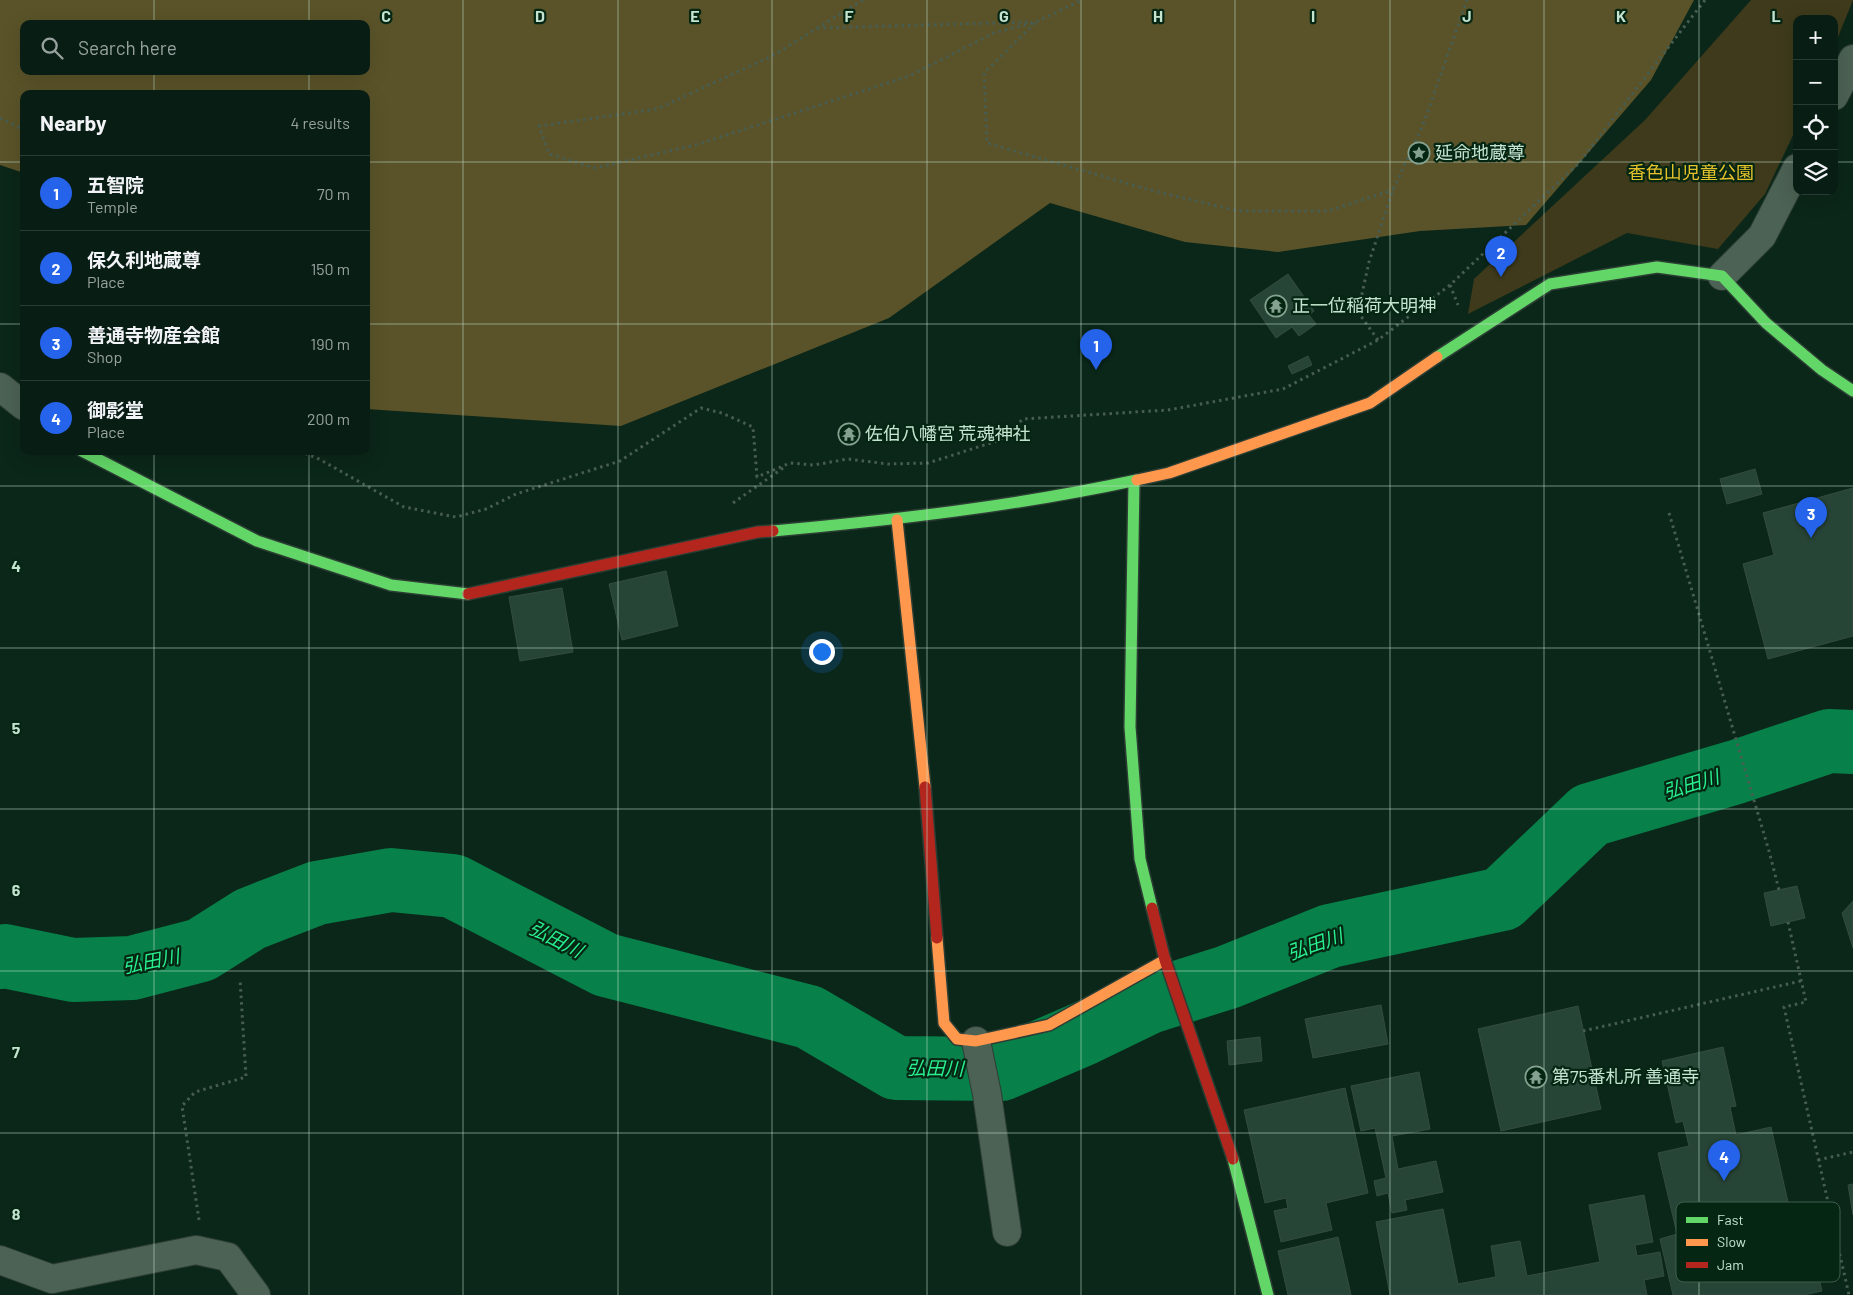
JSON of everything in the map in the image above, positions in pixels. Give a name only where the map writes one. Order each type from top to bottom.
[{"type":"street","points":[[1838,88],[1853,59]]},
{"type":"street","points":[[1722,276],[1762,236],[1793,176]]},
{"type":"street","points":[[90,455],[257,541],[391,585],[472,594],[758,532],[897,520],[971,510],[1134,481],[1168,473],[1370,403],[1470,334],[1550,284],[1658,267],[1722,276],[1766,324],[1822,370],[1853,391]]},
{"type":"street","points":[[0,387],[20,403]]},
{"type":"street","points":[[1134,481],[1130,727],[1140,859],[1168,964],[1228,1140],[1268,1295]]},
{"type":"street","points":[[897,520],[922,757],[944,1023],[957,1039],[976,1042],[1049,1025],[1168,964]]},
{"type":"street","points":[[976,1042],[987,1094],[1007,1232]]},
{"type":"street","points":[[0,1260],[52,1280],[196,1250],[228,1256],[256,1295]]},
{"type":"path","points":[[863,0],[814,28],[772,56],[657,109],[539,126],[549,154],[595,168],[699,144],[909,76],[994,33],[1036,22],[1082,0]]},
{"type":"path","points":[[1378,340],[1358,312],[1369,262],[1393,190],[1423,125],[1467,0]]},
{"type":"path","points":[[310,455],[404,507],[456,517],[486,509],[516,494],[620,461],[701,408],[722,413],[753,427],[757,477],[790,464],[814,465],[848,459],[888,464],[928,463],[1000,440],[1023,418],[1168,410],[1283,389],[1378,340],[1450,285],[1578,164],[1704,0]]},
{"type":"path","points":[[814,28],[1036,22]]},
{"type":"path","points":[[1036,22],[984,73],[988,143],[1150,190],[1238,211],[1328,211],[1393,190]]},
{"type":"path","points":[[0,118],[20,128]]},
{"type":"path","points":[[1669,513],[1779,890]]},
{"type":"path","points":[[1788,922],[1806,1002],[1784,1007],[1828,1202]]},
{"type":"path","points":[[204,1252],[182,1106],[195,1092],[246,1077],[240,979]]},
{"type":"path","points":[[1584,1031],[1801,981]]},
{"type":"path","points":[[1818,1160],[1853,1152]]},
{"type":"path","points":[[1840,1256],[1849,1295]]},
{"type":"green space","name":"香色山児童公園","points":[[1751,0],[1853,0],[1838,37],[1838,15],[1793,15],[1793,135],[1765,194],[1718,249],[1627,233],[1468,314],[1474,279],[1645,120]]},
{"type":"shaded area","points":[[0,0],[1694,0],[1651,80],[1526,225],[1420,231],[1278,252],[1185,242],[1050,203],[889,318],[621,426],[370,409],[370,90],[20,90],[20,172],[0,165]]},
{"type":"building","points":[[1288,274],[1314,311],[1309,315],[1316,324],[1299,336],[1292,327],[1276,338],[1250,300]]},
{"type":"building","points":[[1308,356],[1312,365],[1292,374],[1288,366]]},
{"type":"building","points":[[1755,469],[1762,494],[1727,504],[1720,479]]},
{"type":"building","points":[[1853,488],[1853,636],[1768,659],[1743,564],[1774,555],[1763,513]]},
{"type":"building","points":[[666,571],[678,626],[622,640],[609,584]]},
{"type":"building","points":[[562,588],[573,652],[520,661],[509,597]]},
{"type":"building","points":[[1797,886],[1805,918],[1771,926],[1764,893]]},
{"type":"building","points":[[1853,901],[1853,948],[1842,913]]},
{"type":"building","points":[[1381,1005],[1388,1044],[1313,1058],[1305,1019]]},
{"type":"building","points":[[1578,1006],[1601,1109],[1501,1131],[1478,1029]]},
{"type":"building","points":[[1260,1037],[1262,1061],[1229,1065],[1227,1041]]},
{"type":"building","points":[[1723,1047],[1736,1106],[1730,1107],[1736,1135],[1771,1127],[1788,1202],[1676,1202],[1676,1230],[1658,1153],[1689,1146],[1683,1121],[1676,1123],[1662,1061]]},
{"type":"building","points":[[1419,1072],[1430,1129],[1392,1136],[1398,1169],[1436,1161],[1443,1192],[1405,1200],[1407,1210],[1392,1213],[1388,1193],[1377,1196],[1374,1181],[1386,1178],[1375,1128],[1361,1131],[1351,1086]]},
{"type":"building","points":[[1345,1088],[1368,1193],[1326,1203],[1332,1230],[1281,1242],[1274,1211],[1288,1208],[1286,1198],[1265,1203],[1244,1110]]},
{"type":"building","points":[[1853,1184],[1853,1215],[1848,1185]]},
{"type":"building","points":[[1644,1195],[1653,1242],[1635,1245],[1637,1256],[1660,1252],[1664,1276],[1644,1280],[1647,1295],[1390,1295],[1376,1222],[1443,1209],[1458,1284],[1496,1277],[1491,1246],[1520,1241],[1527,1276],[1600,1262],[1589,1205]]},
{"type":"building","points":[[1676,1234],[1676,1282],[1820,1282],[1822,1291],[1804,1295],[1673,1295],[1660,1239]]},
{"type":"building","points":[[1338,1237],[1351,1295],[1288,1295],[1278,1251]]},
{"type":"waterway","name":"弘田川","points":[[0,957],[5,956],[73,970],[132,968],[201,950],[250,919],[317,893],[391,880],[453,886],[606,965],[809,1017],[896,1068],[1001,1069],[1085,1033],[1149,1002],[1228,977],[1330,936],[1502,899],[1590,815],[1736,772],[1829,741],[1853,742]]},
{"type":"traffic: fast","points":[[1437,357],[1550,284],[1657,267],[1722,276],[1766,323],[1822,370],[1853,391]]},
{"type":"traffic: fast","points":[[90,455],[257,541],[391,585],[468,594]]},
{"type":"traffic: fast","points":[[773,531],[1001,505],[1137,480]]},
{"type":"traffic: fast","points":[[1134,481],[1130,727],[1140,859],[1152,908]]},
{"type":"traffic: fast","points":[[1233,1159],[1268,1295]]},
{"type":"traffic: slow","points":[[1137,480],[1169,473],[1370,403],[1437,357]]},
{"type":"traffic: slow","points":[[897,520],[925,787]]},
{"type":"traffic: slow","points":[[937,938],[944,1023],[957,1039],[976,1041],[1049,1025],[1165,960]]},
{"type":"traffic: jam","points":[[468,594],[758,532],[773,531]]},
{"type":"traffic: jam","points":[[925,787],[937,938]]},
{"type":"traffic: jam","points":[[1152,908],[1165,960],[1233,1159]]},
{"type":"place","name":"延命地蔵尊","points":[[1419,153]]},
{"type":"place","name":"保久利地蔵尊","points":[[1501,277]]},
{"type":"place","name":"正一位稲荷大明神","points":[[1276,306]]},
{"type":"place","name":"五智院","points":[[1096,370]]},
{"type":"place","name":"佐伯八幡宮 荒魂神社","points":[[849,434]]},
{"type":"place","name":"善通寺物産会館","points":[[1811,538]]},
{"type":"place","name":"第75番札所 善通寺","points":[[1536,1077]]},
{"type":"place","name":"御影堂","points":[[1724,1181]]}]
